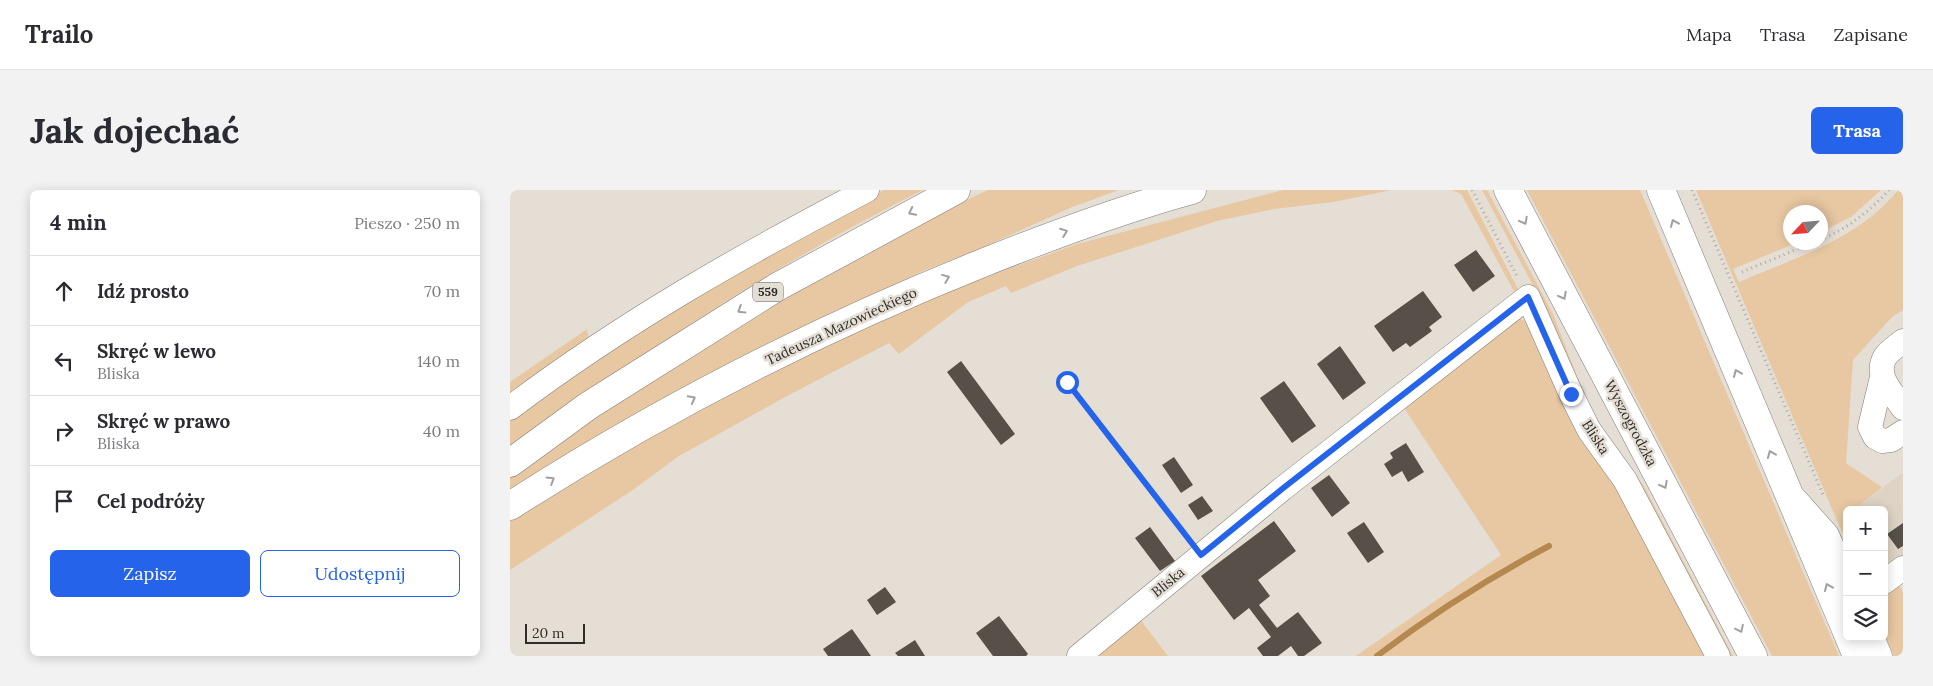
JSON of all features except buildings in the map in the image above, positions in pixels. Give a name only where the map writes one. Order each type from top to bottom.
[{"type":"main road","name":"559","points":[[510,463],[588,406],[777,287],[956,190]]},
{"type":"main road","name":"Tadeusza Mazowieckiego","points":[[510,506],[575,465],[679,406],[878,307],[1074,228],[1192,190]]},
{"type":"main road","name":"Wyszogrodzka","points":[[1508,190],[1753,656]]},
{"type":"main road","points":[[1661,190],[1843,623]]},
{"type":"main road","points":[[1851,641],[1857,656]]},
{"type":"street","points":[[510,408],[575,360],[650,311],[735,260],[867,190]]},
{"type":"street","name":"Bliska","points":[[1079,656],[1282,489],[1528,297],[1589,430],[1625,480],[1718,656]]},
{"type":"street","points":[[1903,341],[1885,356],[1882,366],[1882,378],[1870,427],[1875,437],[1882,441],[1891,440],[1903,432]]},
{"type":"street","points":[[1882,378],[1903,408]]},
{"type":"street","points":[[1787,490],[1827,535],[1843,572]]},
{"type":"street","points":[[1888,579],[1903,568]]},
{"type":"street","points":[[1874,641],[1880,656]]},
{"type":"path","points":[[1472,190],[1528,297]]},
{"type":"path","points":[[1692,190],[1826,502]]},
{"type":"path","points":[[1828,236],[1850,226],[1874,206],[1889,190]]},
{"type":"path","points":[[1742,272],[1795,250]]},
{"type":"path","points":[[1067,382],[1201,555]]},
{"type":"shaded area","points":[[884,190],[923,190],[816,247],[763,278],[660,344],[510,451],[510,417],[567,375],[828,219]]},
{"type":"shaded area","points":[[988,190],[1119,190],[1072,207],[975,251],[925,270],[832,314],[510,494],[510,476],[541,452],[705,348],[816,281],[930,218]]},
{"type":"shaded area","points":[[1283,190],[1392,190],[1333,202],[1274,209],[1217,221],[1077,266],[1011,293],[1006,286],[968,302],[899,354],[889,343],[787,396],[679,456],[630,492],[510,570],[510,519],[666,425],[837,340],[965,285],[1077,244]]},
{"type":"shaded area","points":[[1451,190],[1467,190],[1519,291],[1516,295],[1461,194]]},
{"type":"shaded area","points":[[1482,190],[1487,190],[1553,314],[1582,389],[1579,390],[1552,321]]},
{"type":"shaded area","points":[[1527,190],[1640,190],[1839,656],[1772,656]]},
{"type":"shaded area","points":[[1696,190],[1881,190],[1851,217],[1828,228],[1828,205],[1783,205],[1783,248],[1733,269],[1739,282],[1814,250],[1828,250],[1828,243],[1865,222],[1898,190],[1903,190],[1903,310],[1892,317],[1853,360],[1846,463],[1882,487],[1859,506],[1843,506],[1843,535]]},
{"type":"shaded area","points":[[1516,316],[1532,325],[1581,434],[1625,503],[1708,656],[1356,656],[1501,555],[1402,405]]},
{"type":"shaded area","points":[[587,329],[589,340],[510,399],[510,382]]},
{"type":"shaded area","points":[[1605,432],[1645,488],[1733,656],[1727,656],[1602,433]]},
{"type":"shaded area","points":[[1903,472],[1903,558],[1888,567],[1888,506],[1859,506]]},
{"type":"shaded area","points":[[1899,584],[1903,593],[1903,656],[1894,656],[1887,641],[1888,587]]},
{"type":"shaded area","points":[[1137,615],[1168,656],[1088,656]]},
{"type":"waterway","points":[[1377,656],[1461,597],[1549,546]]},
{"type":"route","points":[[1067,382],[1201,555],[1282,489],[1528,297],[1571,394]]}]
